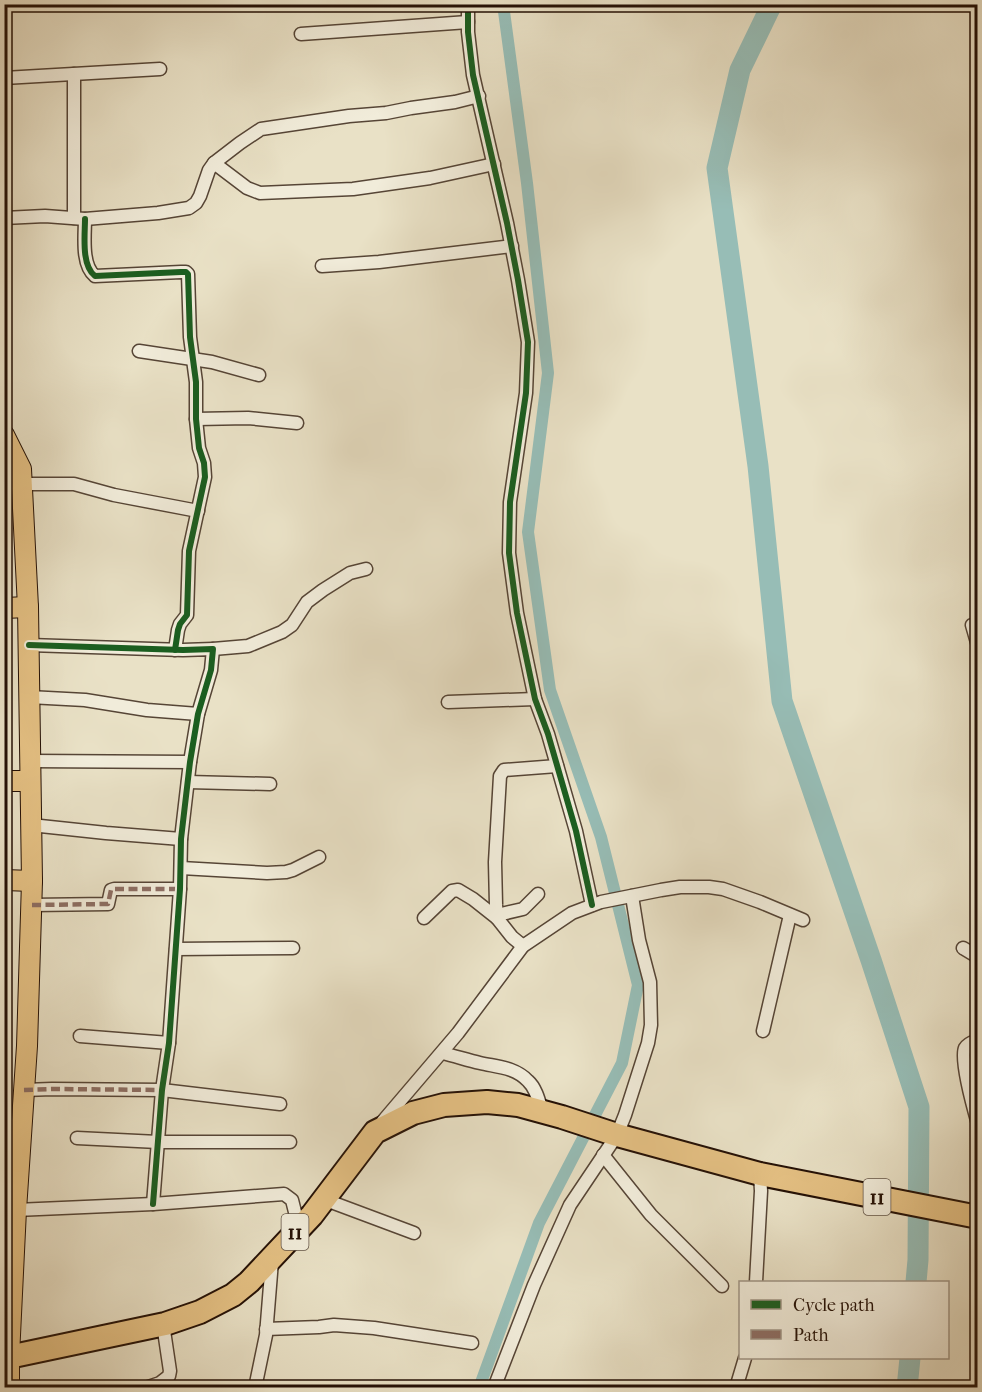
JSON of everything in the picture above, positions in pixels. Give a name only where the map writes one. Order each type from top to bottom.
[{"type":"highway","name":"11","points":[[7,1357],[163,1324],[200,1312],[233,1295],[249,1282],[312,1215],[375,1132],[413,1113],[444,1105],[487,1102],[518,1105],[760,1173],[972,1216]]},
{"type":"main road","points":[[5,440],[21,469],[22,484],[28,607],[32,881],[27,1046],[7,1357],[9,1388]]},
{"type":"main road","points":[[4,608],[28,607]]},
{"type":"main road","points":[[4,781],[30,781]]},
{"type":"main road","points":[[4,880],[32,881]]},
{"type":"street","points":[[468,4],[473,75],[512,246],[528,342],[526,393],[510,502],[509,553],[517,613],[535,699],[597,904]]},
{"type":"street","points":[[301,34],[468,22]]},
{"type":"street","points":[[4,78],[160,69]]},
{"type":"street","points":[[74,74],[79,219],[86,263],[91,274],[95,276],[181,272],[188,274],[190,338],[196,382],[196,419],[205,477],[188,559],[187,615],[180,624],[175,650]]},
{"type":"street","points":[[4,218],[45,216],[79,219],[158,213],[189,208],[200,196],[209,170],[214,163],[261,129],[349,116],[386,114],[479,96]]},
{"type":"street","points":[[214,163],[247,188],[260,193],[352,189],[430,178],[494,164]]},
{"type":"street","points":[[322,266],[379,262],[512,246]]},
{"type":"street","points":[[139,351],[212,362],[259,375]]},
{"type":"street","points":[[196,419],[248,418],[297,423]]},
{"type":"street","points":[[22,484],[74,484],[114,495],[198,511]]},
{"type":"street","points":[[28,645],[175,650],[248,646],[282,632],[292,624],[307,602],[350,573],[366,569]]},
{"type":"street","points":[[972,626],[978,646]]},
{"type":"street","points":[[153,1204],[162,1090],[170,1043],[182,839],[190,762],[198,714],[212,670],[213,649]]},
{"type":"street","points":[[29,697],[85,700],[147,710],[198,714]]},
{"type":"street","points":[[448,702],[535,699]]},
{"type":"street","points":[[30,760],[190,762]]},
{"type":"street","points":[[497,917],[495,862],[500,776],[504,770],[557,766]]},
{"type":"street","points":[[188,782],[270,784]]},
{"type":"street","points":[[31,825],[182,839]]},
{"type":"street","points":[[181,868],[286,872],[320,857]]},
{"type":"street","points":[[375,1132],[442,1053],[522,946],[572,914],[597,904],[629,896],[680,887],[709,887],[723,889],[803,920]]},
{"type":"street","points":[[32,905],[108,904],[111,890],[119,888],[180,889]]},
{"type":"street","points":[[424,918],[452,891],[458,890],[497,917],[522,946]]},
{"type":"street","points":[[497,917],[523,909],[538,894]]},
{"type":"street","points":[[494,1388],[534,1285],[570,1205],[603,1155],[610,1132],[626,1115],[648,1043],[651,1025],[650,981],[629,896]]},
{"type":"street","points":[[763,1030],[790,915]]},
{"type":"street","points":[[176,949],[293,948]]},
{"type":"street","points":[[963,948],[978,957]]},
{"type":"street","points":[[80,1036],[170,1043]]},
{"type":"street","points":[[978,1040],[964,1049],[964,1059],[978,1124]]},
{"type":"street","points":[[442,1053],[519,1073],[530,1082],[537,1097],[552,1114]]},
{"type":"street","points":[[24,1090],[162,1090],[280,1104]]},
{"type":"street","points":[[77,1138],[158,1142],[290,1142]]},
{"type":"street","points":[[603,1155],[651,1215],[722,1286]]},
{"type":"street","points":[[756,1281],[760,1173]]},
{"type":"street","points":[[16,1210],[153,1204],[284,1194],[292,1200],[299,1228]]},
{"type":"street","points":[[323,1199],[414,1233]]},
{"type":"street","points":[[255,1388],[266,1329],[272,1257]]},
{"type":"street","points":[[145,1388],[160,1383],[169,1376],[163,1324]]},
{"type":"street","points":[[266,1329],[334,1325],[374,1328],[472,1343]]},
{"type":"street","points":[[736,1388],[745,1359]]},
{"type":"waterway","points":[[479,1388],[539,1223],[622,1063],[638,985],[601,837],[550,690],[528,532],[548,373],[527,183],[503,4]]},
{"type":"waterway","points":[[772,4],[740,70],[717,168],[758,466],[782,701],[919,1107],[916,1281]]},
{"type":"waterway","points":[[907,1388],[910,1359]]},
{"type":"marked path","points":[[32,905],[108,904],[111,890],[114,889],[180,889]]},
{"type":"marked path","points":[[24,1090],[162,1090]]},
{"type":"cycle path","points":[[468,4],[468,32],[473,75],[507,223],[528,342],[526,393],[510,502],[509,553],[517,613],[535,699],[548,734],[576,831],[592,905]]},
{"type":"cycle path","points":[[85,219],[86,257],[95,276],[181,272],[188,274],[190,337],[196,382],[196,419],[205,477],[189,551],[187,615],[180,624],[175,650]]},
{"type":"cycle path","points":[[29,645],[213,649],[211,670],[198,714],[181,839],[180,889],[169,1043],[162,1090],[153,1204]]}]
